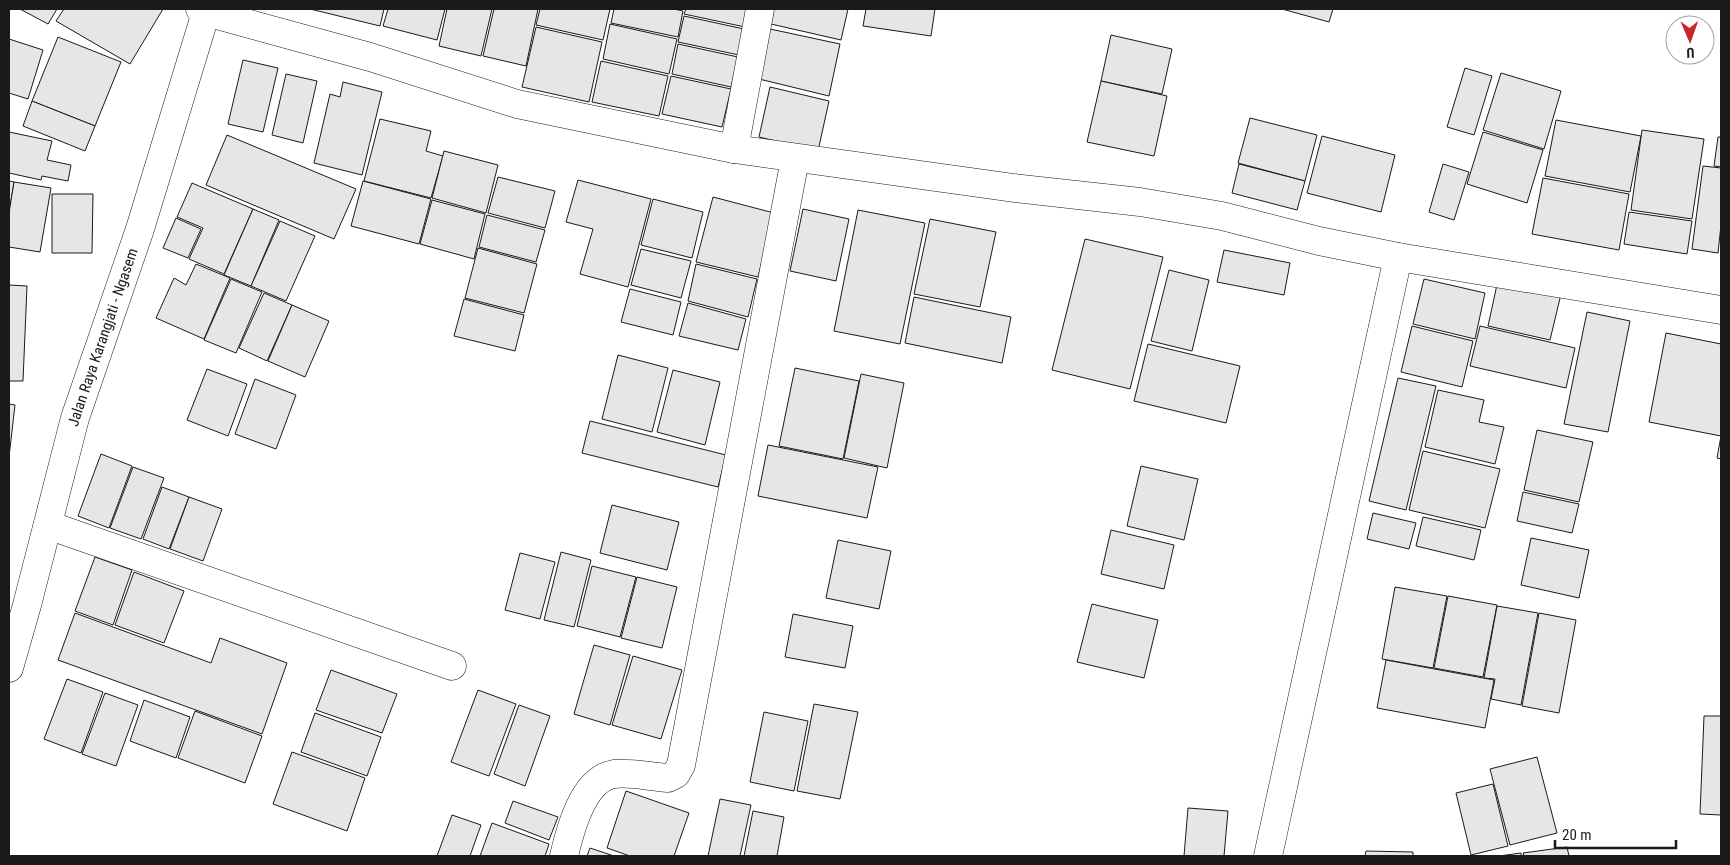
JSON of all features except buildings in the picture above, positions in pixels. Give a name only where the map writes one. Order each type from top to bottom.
[{"type":"street","points":[[734,149],[760,9]]},
{"type":"street","points":[[204,10],[370,57],[517,104],[734,149],[1014,188],[1140,202],[1222,216],[1319,241],[1398,257],[1721,310]]},
{"type":"street","name":"Jalan Raya Karangjati - Ngasem","points":[[9,668],[75,418],[140,229],[204,10]]},
{"type":"street","points":[[564,856],[576,814],[595,782],[612,774],[668,778],[676,774],[681,765],[796,159]]},
{"type":"street","points":[[1268,856],[1398,257]]},
{"type":"street","points":[[48,525],[452,666]]}]
